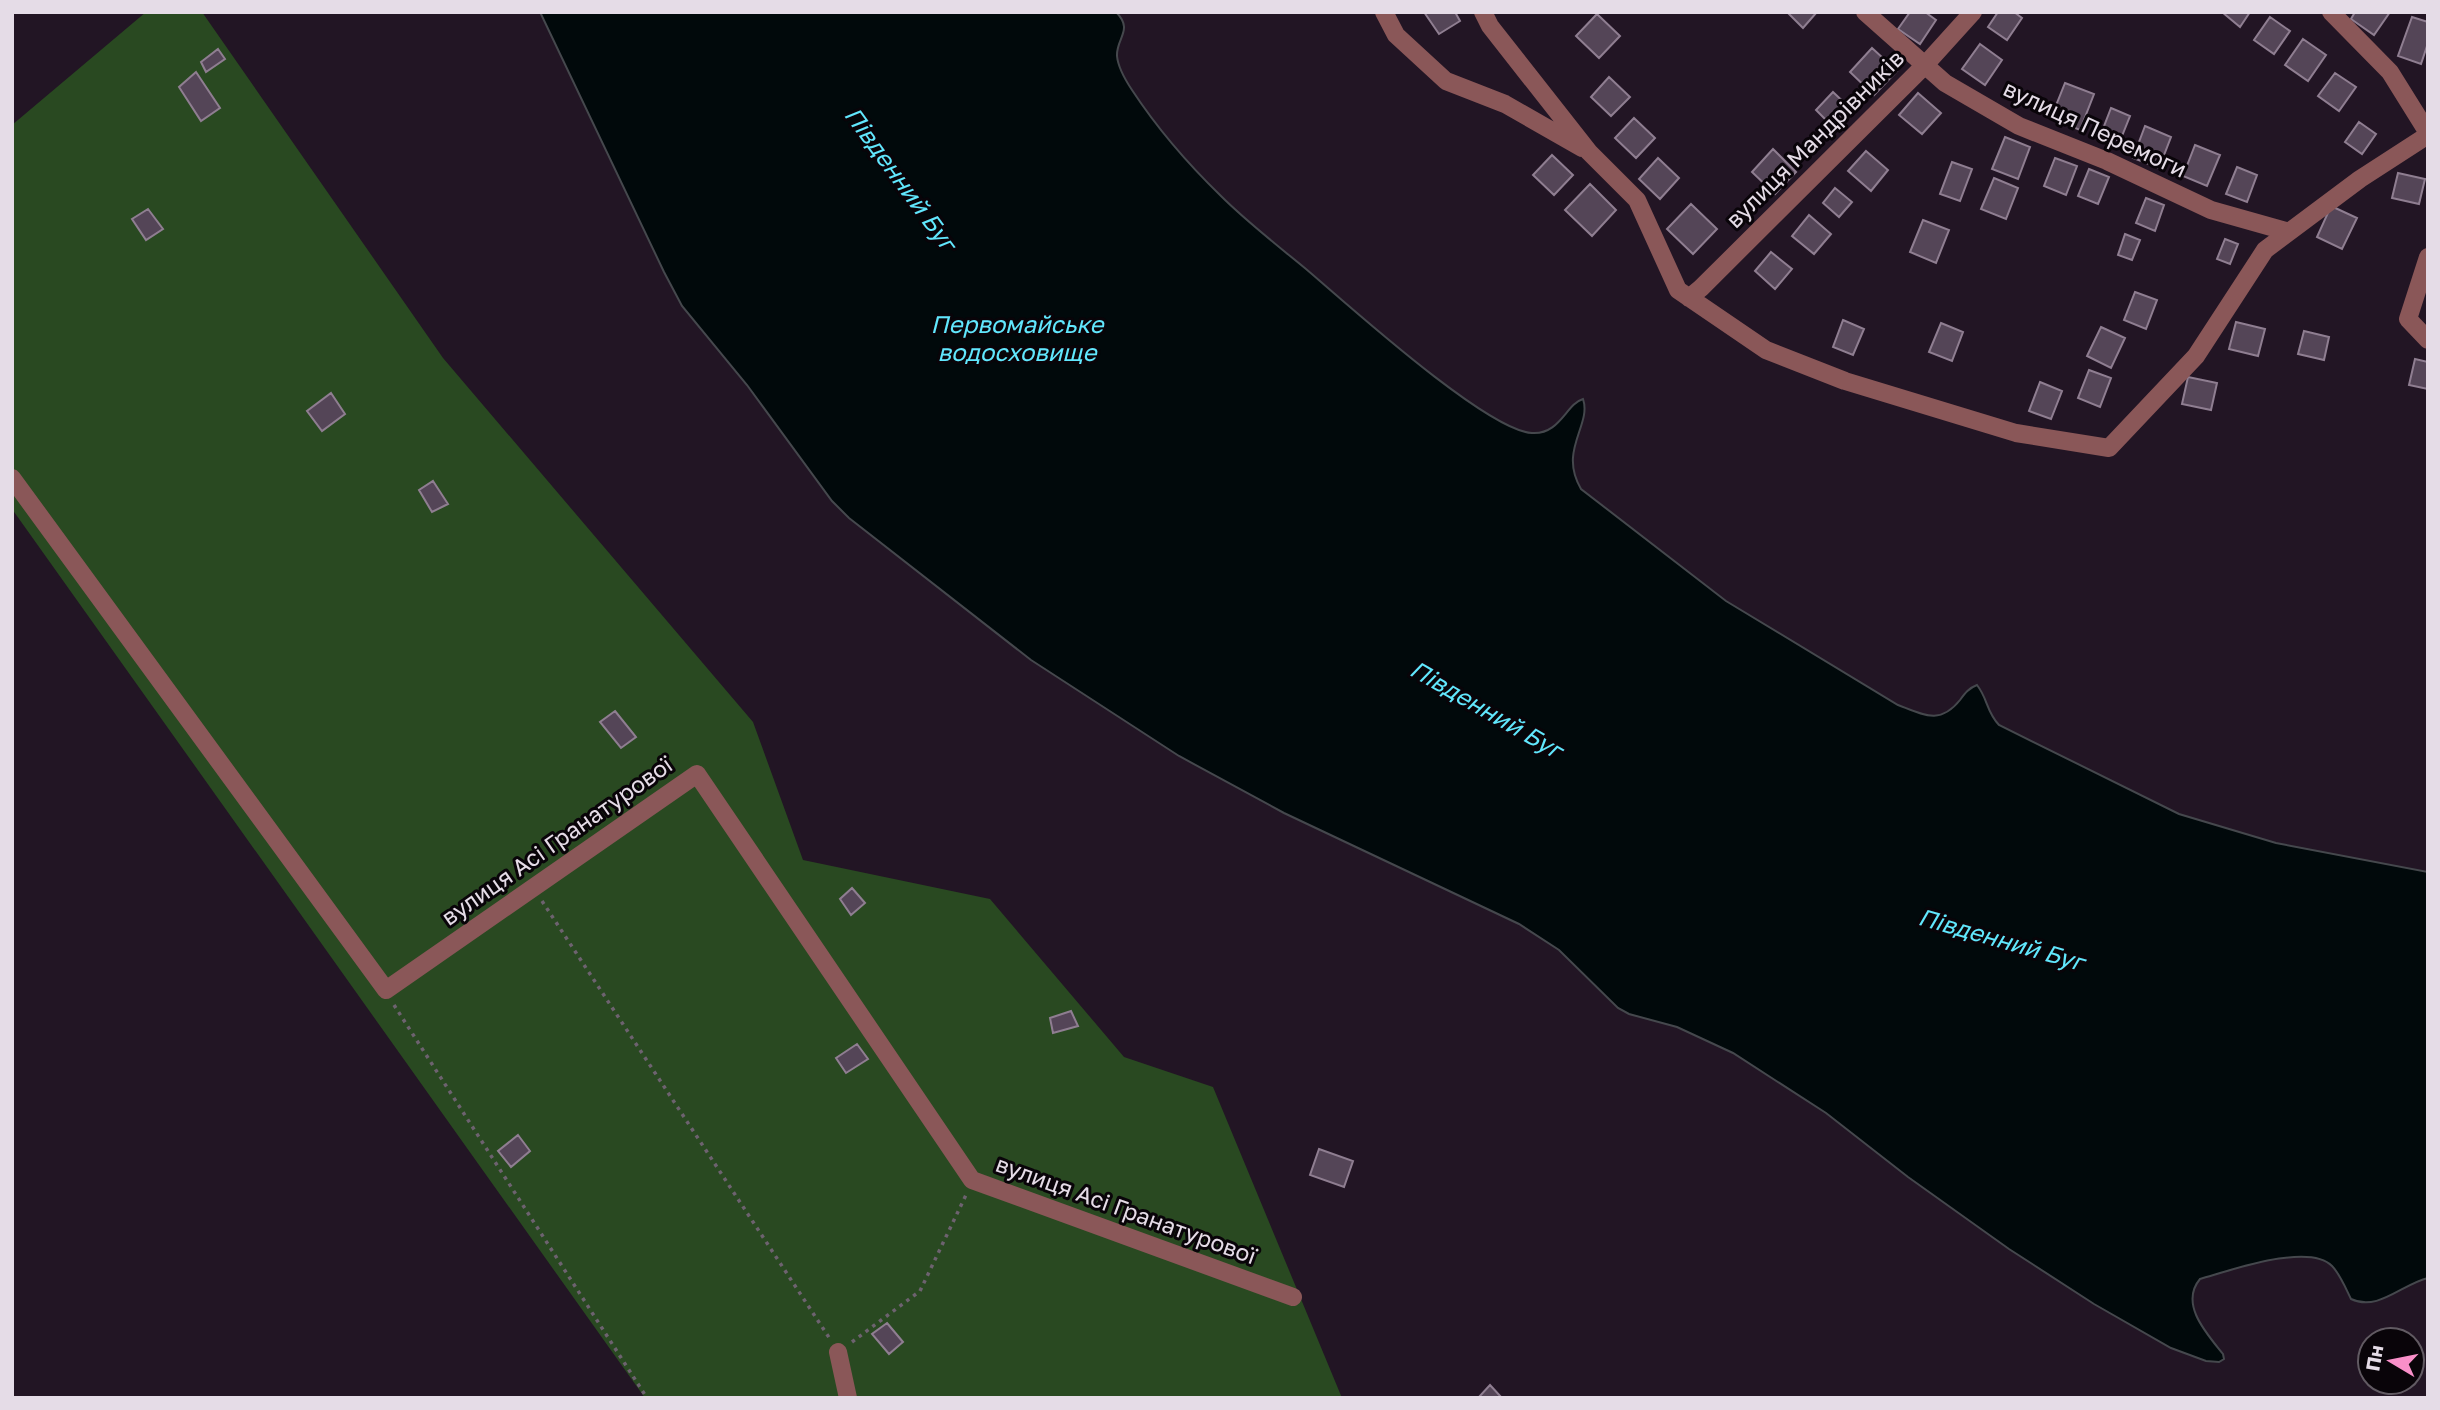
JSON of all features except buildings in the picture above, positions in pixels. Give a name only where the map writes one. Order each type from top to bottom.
[{"type":"street","points":[[1384,12],[1396,35],[1446,81],[1505,104],[1589,152]]},
{"type":"street","points":[[1483,12],[1490,26],[1589,152],[1637,200],[1678,290],[1689,298],[1766,350],[1845,381],[2016,433],[2109,448],[2196,356],[2265,250],[2360,179],[2428,134],[2390,72],[2331,12]]},
{"type":"street","name":"вулиця Перемоги","points":[[1865,12],[1945,83],[2019,127],[2107,161],[2211,210],[2289,232]]},
{"type":"street","name":"вулиця Мандрівників","points":[[1689,298],[1924,65],[1973,12]]},
{"type":"street","points":[[2428,257],[2408,319],[2428,341]]},
{"type":"street","name":"вулиця Асі Гранатурової","points":[[12,478],[386,990],[697,774],[972,1180],[1293,1297]]},
{"type":"street","points":[[838,1352],[848,1398]]},
{"type":"path","points":[[533,887],[838,1352],[920,1291],[972,1180]]},
{"type":"path","points":[[373,971],[647,1398]]},
{"type":"green space","points":[[146,12],[202,12],[443,358],[753,722],[803,860],[990,899],[1124,1057],[1213,1087],[1342,1398],[645,1398],[12,509],[12,125]]},
{"type":"water","name":"Первомайське водосховище","points":[[540,12],[1116,12],[1124,24],[1117,56],[1127,82],[1174,145],[1231,206],[1417,363],[1483,411],[1511,427],[1532,433],[1542,432],[1556,424],[1583,399],[1585,409],[1573,462],[1581,489],[1726,601],[1898,705],[1916,712],[1931,716],[1946,713],[1967,691],[1977,685],[1999,725],[2179,814],[2276,843],[2428,872],[2428,1278],[2380,1300],[2361,1302],[2351,1299],[2335,1269],[2321,1259],[2288,1257],[2248,1265],[2200,1279],[2194,1289],[2192,1298],[2198,1318],[2224,1359],[2219,1362],[2206,1361],[2171,1348],[2094,1304],[2009,1249],[1908,1177],[1826,1113],[1733,1053],[1677,1027],[1629,1014],[1618,1008],[1559,950],[1519,924],[1284,813],[1179,756],[1031,660],[849,518],[832,501],[747,385],[682,306]]},
{"type":"water label","name":"Південний Буг","points":[[900,179]]},
{"type":"water label","name":"Південний Буг","points":[[1486,710]]},
{"type":"water label","name":"Південний Буг","points":[[2001,940]]}]
